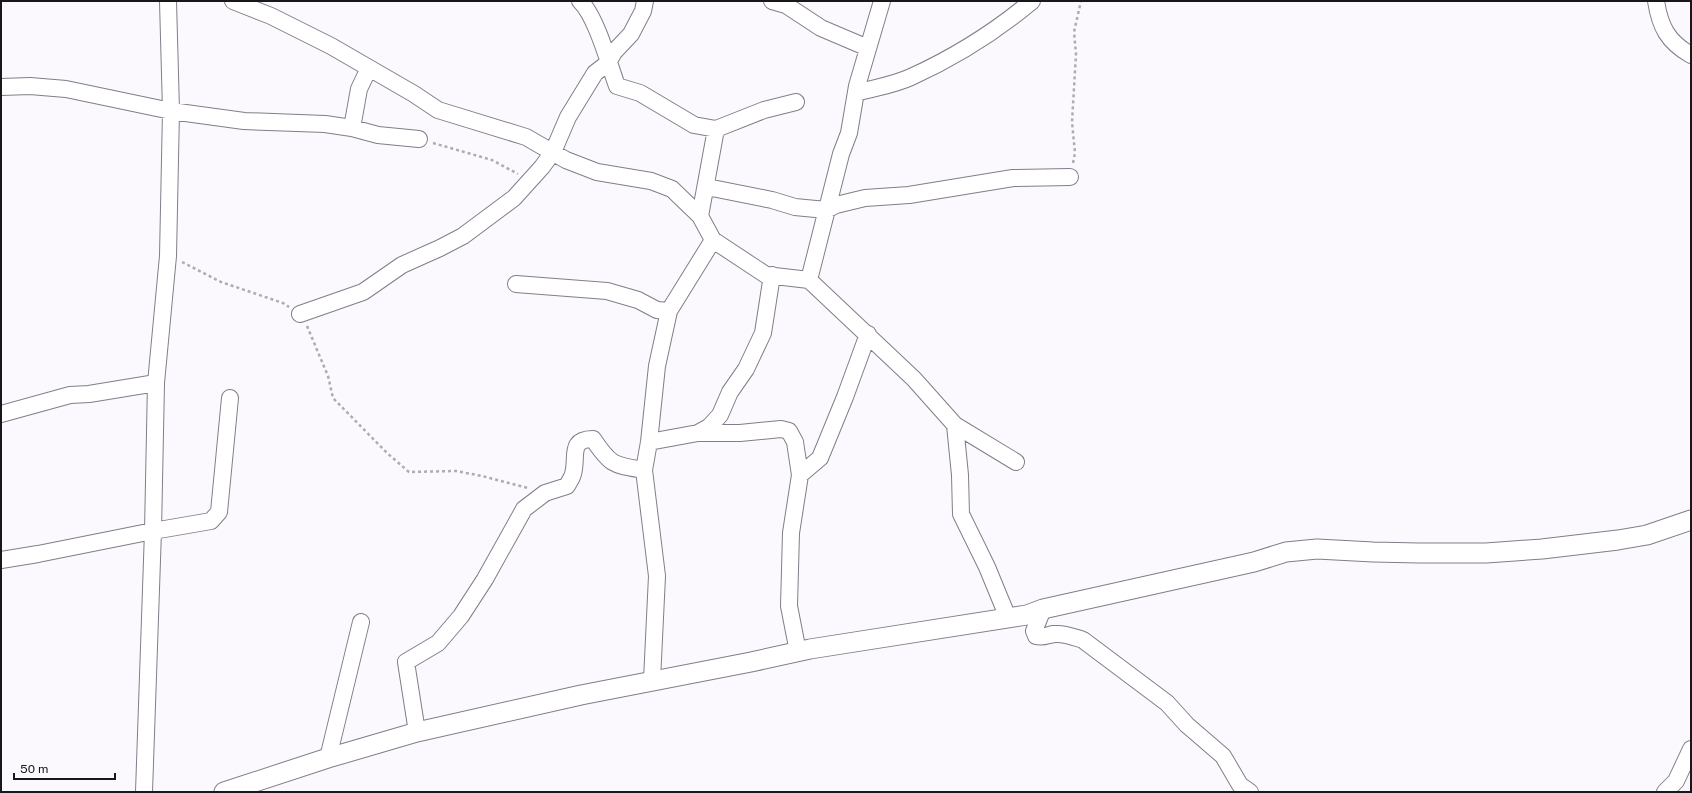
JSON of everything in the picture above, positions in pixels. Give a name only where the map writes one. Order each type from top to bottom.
[{"type":"street","points":[[144,792],[153,531],[156,383],[168,256],[171,111],[168,1]]},
{"type":"street","points":[[580,1],[585,6],[593,23],[617,86],[640,93],[694,125],[716,129],[764,110],[796,102]]},
{"type":"street","points":[[300,314],[363,292],[402,265],[463,236],[514,198],[553,152],[568,117],[584,89],[595,74],[608,63],[614,52],[631,34],[644,11],[645,1]]},
{"type":"street","points":[[772,1],[786,5],[821,28],[868,48]]},
{"type":"street","points":[[810,280],[826,210],[841,154],[849,133],[856,93],[882,1]]},
{"type":"street","points":[[856,93],[910,78],[963,51],[1003,25],[1032,1]]},
{"type":"street","points":[[1656,1],[1663,30],[1676,45],[1691,55]]},
{"type":"street","points":[[243,3],[331,46],[414,94],[438,110],[526,137],[566,160],[597,172],[651,181],[672,189],[700,216],[713,240],[766,275],[810,280],[914,378],[955,425],[1016,462]]},
{"type":"street","points":[[352,128],[359,89],[369,68]]},
{"type":"street","points":[[1,87],[30,86],[66,89],[171,111],[244,121],[325,124],[352,128],[378,135],[419,139]]},
{"type":"street","points":[[700,216],[707,187],[716,129]]},
{"type":"street","points":[[707,187],[772,200],[795,207],[826,210],[836,205],[865,198],[909,195],[1013,178],[1070,177]]},
{"type":"street","points":[[652,680],[657,576],[644,470],[649,442],[657,366],[669,311],[713,240]]},
{"type":"street","points":[[698,433],[709,427],[720,415],[730,392],[746,369],[763,333],[772,275]]},
{"type":"street","points":[[516,284],[607,291],[638,300],[657,310],[669,311]]},
{"type":"street","points":[[800,475],[820,458],[845,397],[868,334]]},
{"type":"street","points":[[1,414],[70,395],[89,394],[156,383]]},
{"type":"street","points":[[1,560],[211,521],[219,512],[230,398]]},
{"type":"street","points":[[955,425],[960,475],[961,514],[987,567],[1008,618]]},
{"type":"street","points":[[649,442],[698,433],[740,433],[780,429],[789,431],[795,442],[800,475],[791,533],[789,606],[798,652]]},
{"type":"street","points":[[417,732],[406,662],[438,643],[461,616],[485,579],[524,509],[545,493],[567,486],[573,475],[578,442],[583,439],[593,439],[609,461],[616,465],[644,470]]},
{"type":"street","points":[[224,792],[328,758],[417,732],[652,680],[798,652],[1027,615],[1043,609],[1254,562],[1286,552],[1317,549],[1411,553],[1486,553],[1542,549],[1647,535],[1691,520]]},
{"type":"street","points":[[1043,609],[1034,631],[1036,636],[1043,638],[1053,634],[1068,635],[1083,640],[1167,703],[1187,725],[1223,756],[1240,785],[1250,792]]},
{"type":"street","points":[[328,758],[361,622]]},
{"type":"street","points":[[1665,792],[1676,781],[1691,749]]},
{"type":"path","points":[[1070,177],[1075,153],[1072,122],[1076,54],[1074,32],[1080,1]]},
{"type":"path","points":[[419,139],[492,160],[530,180]]},
{"type":"path","points":[[168,256],[221,282],[283,303],[300,314],[312,337],[328,376],[332,398],[387,453],[409,472],[456,471],[482,476],[545,493]]}]
